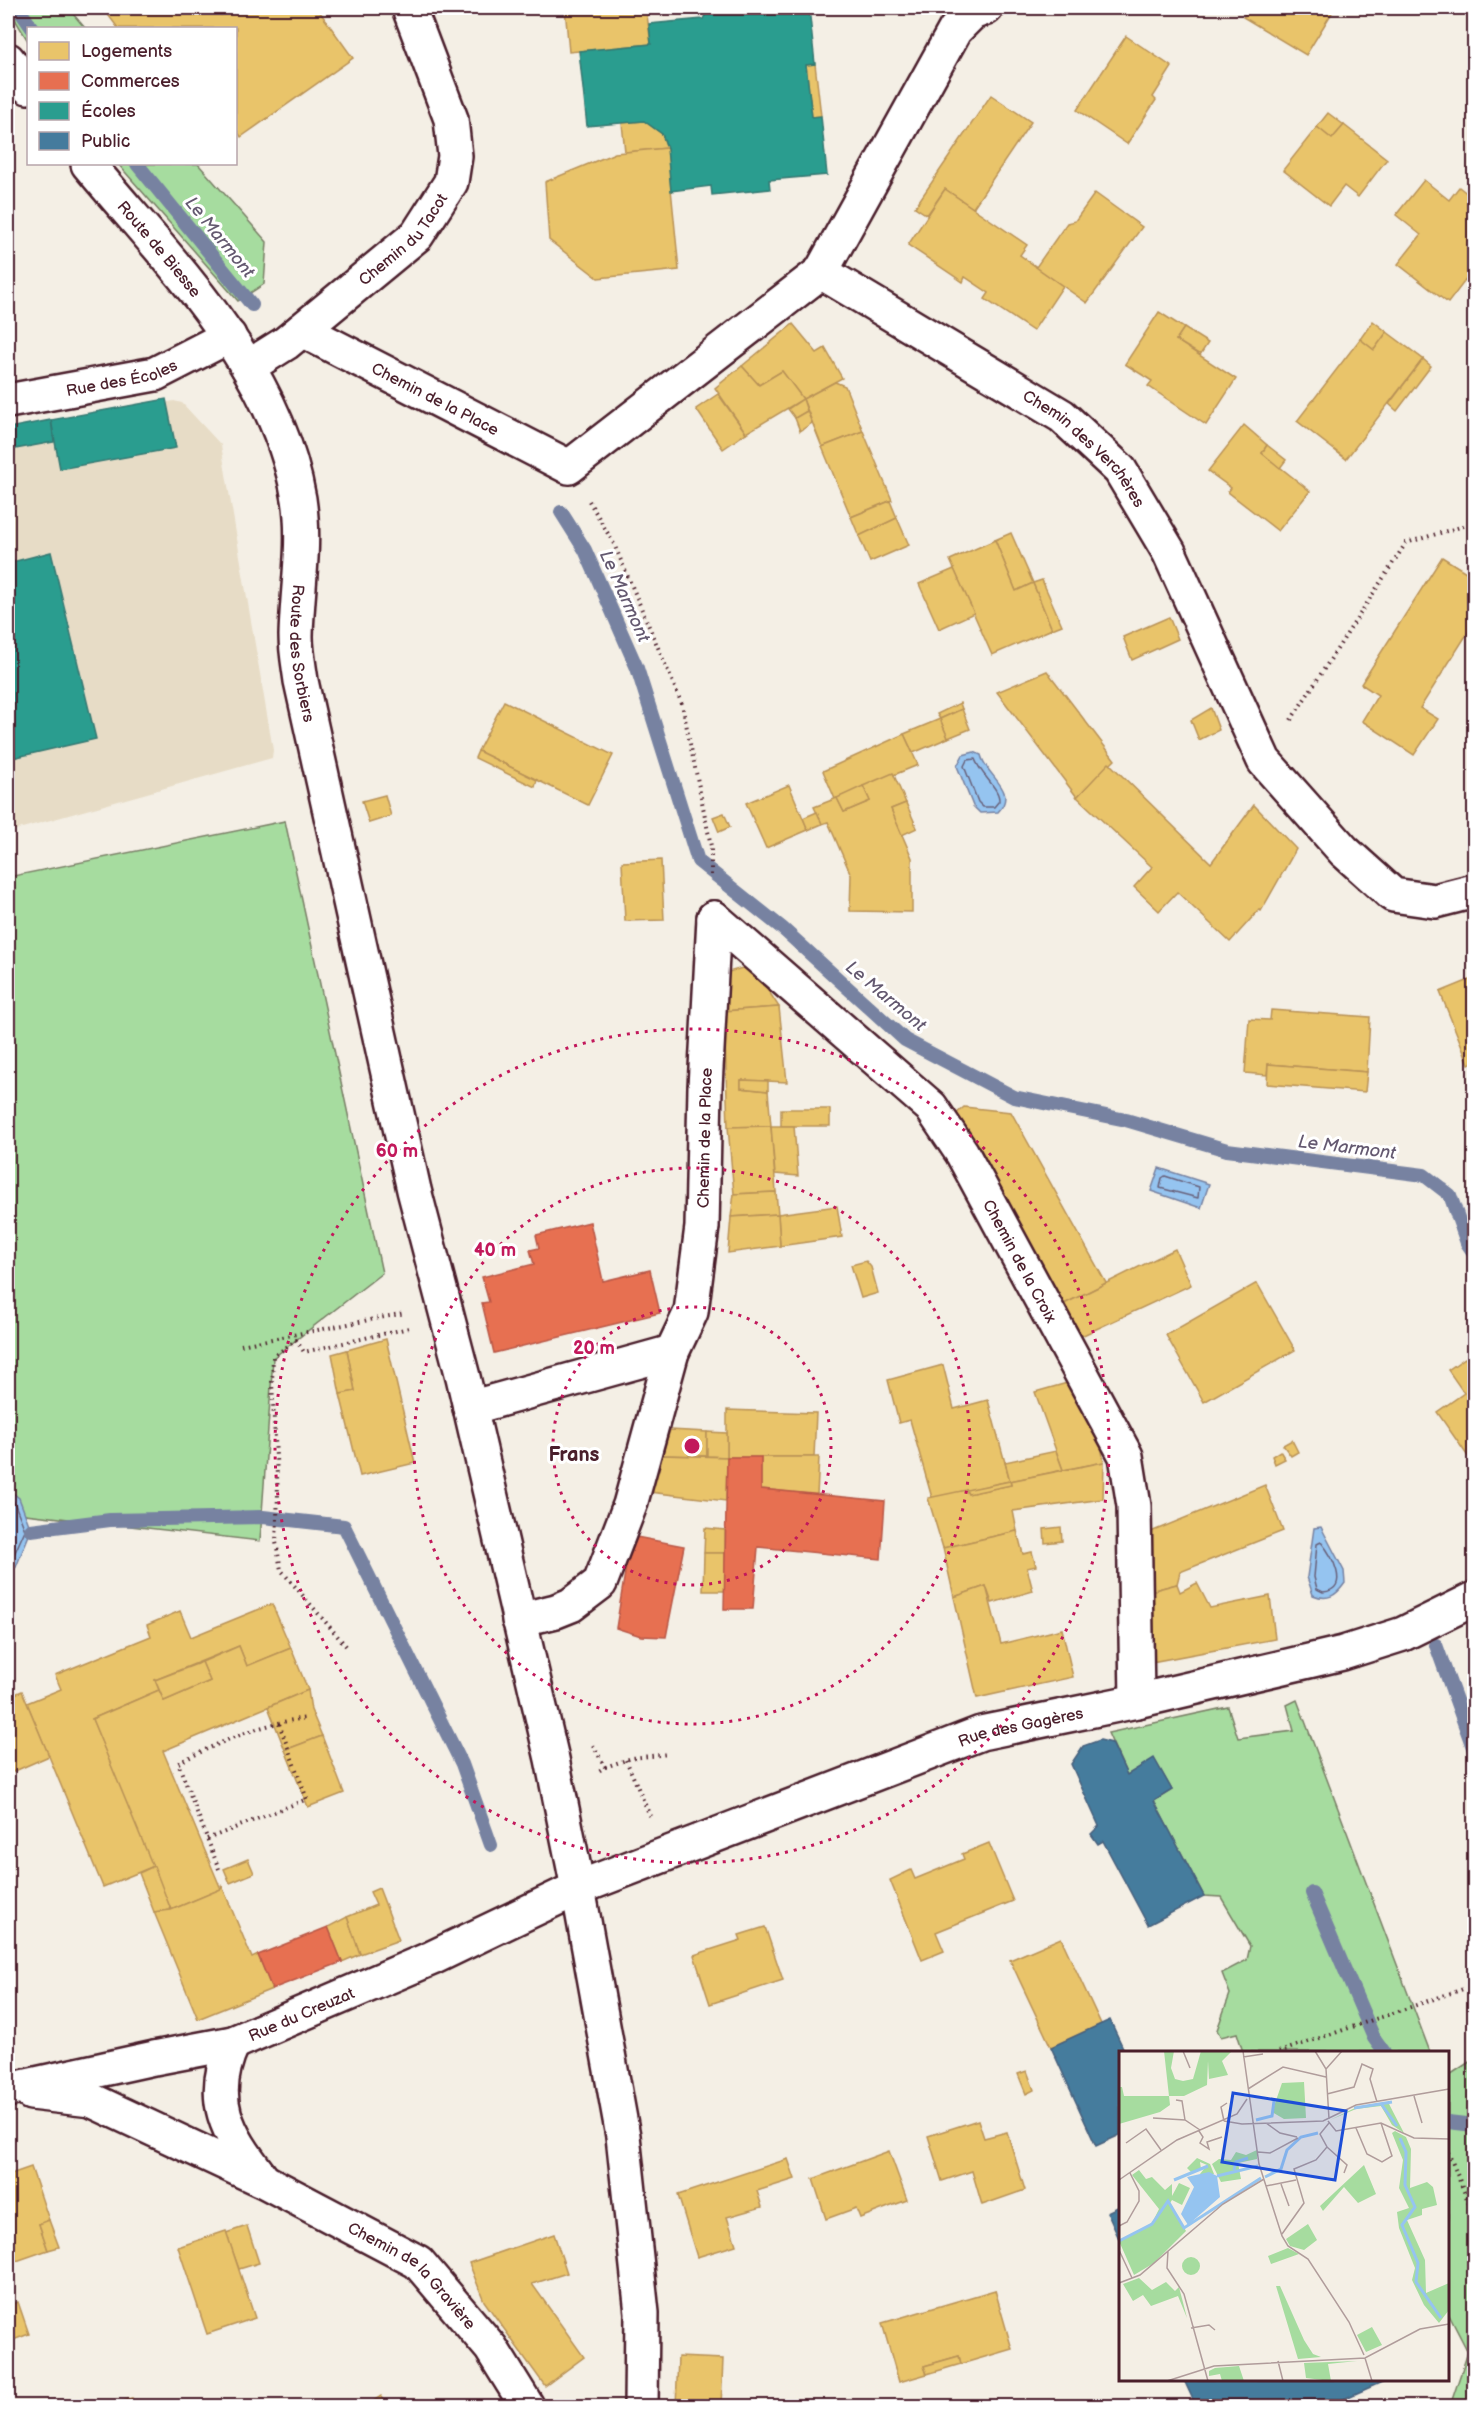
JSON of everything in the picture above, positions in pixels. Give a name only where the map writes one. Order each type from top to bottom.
[{"type":"street","name":"Chemin du Tacot","points":[[302,330],[417,236],[450,182],[455,156],[451,119],[409,8]]},
{"type":"street","points":[[821,272],[955,30],[972,13],[986,8]]},
{"type":"street","points":[[8,60],[27,86]]},
{"type":"street","name":"Route de Biesse","points":[[89,165],[229,336]]},
{"type":"street","name":"Chemin de la Place","points":[[302,330],[569,467],[821,272]]},
{"type":"street","name":"Chemin des Verchères","points":[[821,272],[1062,416],[1120,470],[1169,552],[1264,761],[1344,851],[1393,895],[1435,901],[1474,891]]},
{"type":"street","points":[[248,367],[302,330]]},
{"type":"street","name":"Route des Sorbiers","points":[[229,336],[248,367],[283,441],[299,499],[303,538],[296,639],[301,681],[414,1190],[432,1315],[470,1408],[552,1759],[578,1888],[623,2136],[642,2313],[641,2406]]},
{"type":"street","name":"Rue des Écoles","points":[[8,401],[155,374],[229,336]]},
{"type":"street","name":"Chemin de la Place","points":[[519,1620],[571,1605],[600,1583],[630,1505],[672,1352],[691,1312],[702,1227],[706,1076],[714,918]]},
{"type":"street","name":"Chemin de la Croix","points":[[714,918],[932,1107],[962,1153],[1126,1456],[1134,1506],[1137,1701]]},
{"type":"street","points":[[470,1408],[672,1352]]},
{"type":"street","name":"Rue des Gagères","points":[[578,1888],[981,1733],[1137,1701],[1343,1653],[1402,1634],[1474,1599]]},
{"type":"street","name":"Rue du Creuzat","points":[[8,2090],[233,2043],[432,1958],[578,1888]]},
{"type":"street","name":"Chemin de la Gravière","points":[[233,2043],[225,2061],[221,2108],[236,2144],[264,2181]]},
{"type":"street","name":"Chemin de la Gravière","points":[[8,2090],[91,2100],[264,2181],[418,2262],[491,2348],[527,2406]]},
{"type":"path","points":[[588,499],[614,544],[682,704],[711,846],[712,886]]},
{"type":"path","points":[[1264,761],[1406,543],[1474,523]]},
{"type":"path","points":[[241,1345],[432,1315]]},
{"type":"path","points":[[296,1337],[304,1352],[432,1315]]},
{"type":"path","points":[[296,1337],[273,1358],[272,1383],[278,1494],[276,1542],[281,1570],[346,1646]]},
{"type":"path","points":[[219,1869],[178,1763],[225,1740],[278,1721],[308,1718]]},
{"type":"path","points":[[207,1839],[307,1799],[278,1721]]},
{"type":"path","points":[[605,1767],[626,1760],[669,1754]]},
{"type":"path","points":[[626,1760],[650,1816]]},
{"type":"path","points":[[1282,2051],[1467,1988]]},
{"type":"path","points":[[1449,2154],[1474,2216]]},
{"type":"shaded area","points":[[174,401],[182,403],[221,445],[273,750],[272,758],[8,832],[8,436]]},
{"type":"green space","points":[[8,8],[68,8],[84,27],[27,27],[27,39]]},
{"type":"green space","points":[[119,165],[199,165],[267,242],[264,284],[238,301]]},
{"type":"green space","points":[[285,821],[382,1273],[273,1358],[260,1541],[8,1512],[8,877]]},
{"type":"green space","points":[[1297,1700],[1430,2051],[1243,2051],[1237,2033],[1221,2037],[1217,2030],[1230,1994],[1222,1973],[1247,1960],[1250,1946],[1221,1897],[1204,1896],[1154,1801],[1172,1790],[1154,1759],[1127,1775],[1108,1733],[1228,1707],[1238,1738],[1294,1731],[1287,1705]]},
{"type":"green space","points":[[1474,2059],[1474,2406],[1450,2406],[1468,2352],[1449,2315],[1449,2075]]},
{"type":"water","points":[[974,752],[981,755],[1003,790],[1004,804],[998,812],[980,813],[973,806],[957,766],[963,755]]},
{"type":"water","points":[[1159,1168],[1209,1184],[1201,1208],[1151,1191]]},
{"type":"water","points":[[8,1489],[19,1498],[31,1530],[16,1567],[8,1576]]},
{"type":"water","points":[[1321,1527],[1344,1571],[1345,1583],[1335,1594],[1327,1597],[1313,1595],[1307,1577],[1314,1528]]},
{"type":"building: Logements","points":[[103,8],[215,8],[221,15],[232,8],[317,8],[353,58],[241,137],[237,131],[237,27],[117,27]]},
{"type":"building: Logements","points":[[565,8],[646,8],[651,44],[569,52]]},
{"type":"building: Logements","points":[[1249,8],[1327,8],[1333,11],[1306,55],[1243,17]]},
{"type":"building: Logements","points":[[1126,36],[1172,67],[1153,97],[1156,100],[1127,144],[1077,110]]},
{"type":"building: Logements","points":[[815,64],[821,116],[812,117],[806,65]]},
{"type":"building: Logements","points":[[991,95],[1031,122],[973,208],[945,189],[927,215],[915,207]]},
{"type":"building: Logements","points":[[1328,113],[1344,125],[1332,139],[1317,127]]},
{"type":"building: Logements","points":[[644,121],[662,134],[667,148],[625,152],[622,123]]},
{"type":"building: Logements","points":[[1344,125],[1387,159],[1358,197],[1344,186],[1329,206],[1283,170],[1317,127],[1332,139]]},
{"type":"building: Logements","points":[[667,148],[679,270],[598,278],[549,240],[545,182],[615,153]]},
{"type":"building: Logements","points":[[1424,180],[1449,200],[1459,187],[1474,199],[1474,269],[1448,303],[1398,264],[1421,235],[1396,215]]},
{"type":"building: Logements","points":[[945,189],[1027,245],[1020,255],[1063,286],[1033,331],[985,299],[989,293],[965,277],[963,282],[908,245]]},
{"type":"building: Logements","points":[[1095,193],[1142,227],[1087,303],[1036,267],[1067,223],[1075,221]]},
{"type":"building: Logements","points":[[1159,312],[1184,328],[1176,340],[1236,379],[1206,425],[1148,386],[1152,381],[1125,364]]},
{"type":"building: Logements","points":[[1373,321],[1387,332],[1374,350],[1360,339]]},
{"type":"building: Logements","points":[[793,324],[817,353],[825,348],[842,378],[803,399],[782,371],[759,385],[742,366]]},
{"type":"building: Logements","points":[[1184,328],[1208,343],[1200,355],[1176,340]]},
{"type":"building: Logements","points":[[1387,332],[1423,359],[1346,459],[1297,421],[1360,339],[1374,350]]},
{"type":"building: Logements","points":[[1423,359],[1431,366],[1397,411],[1389,404]]},
{"type":"building: Logements","points":[[742,366],[759,385],[782,371],[803,399],[746,433],[715,388]]},
{"type":"building: Logements","points":[[835,382],[845,386],[863,431],[822,447],[803,399]]},
{"type":"building: Logements","points":[[718,394],[746,433],[723,449],[696,409]]},
{"type":"building: Logements","points":[[803,399],[807,411],[795,418],[788,409]]},
{"type":"building: Logements","points":[[807,411],[812,423],[800,431],[795,418]]},
{"type":"building: Logements","points":[[1244,425],[1267,445],[1262,453],[1310,491],[1278,531],[1228,492],[1231,488],[1208,471]]},
{"type":"building: Logements","points":[[863,431],[892,500],[851,517],[822,447]]},
{"type":"building: Logements","points":[[1267,445],[1286,460],[1280,468],[1262,453]]},
{"type":"building: Logements","points":[[890,501],[897,518],[859,536],[851,517]]},
{"type":"building: Logements","points":[[897,518],[909,545],[870,562],[859,536]]},
{"type":"building: Logements","points":[[1011,533],[1033,583],[1016,591],[995,540]]},
{"type":"building: Logements","points":[[995,540],[1016,591],[1033,583],[1052,629],[992,655],[950,560]]},
{"type":"building: Logements","points":[[1442,557],[1474,577],[1474,623],[1420,708],[1438,719],[1414,755],[1362,721],[1378,695],[1361,684]]},
{"type":"building: Logements","points":[[954,569],[974,613],[939,629],[919,584]]},
{"type":"building: Logements","points":[[1042,580],[1062,625],[1052,629],[1033,583]]},
{"type":"building: Logements","points":[[1169,617],[1178,639],[1132,660],[1123,637]]},
{"type":"building: Logements","points":[[1047,671],[1115,760],[1077,797],[997,692]]},
{"type":"building: Logements","points":[[504,701],[613,755],[588,805],[478,751]]},
{"type":"building: Logements","points":[[960,703],[962,709],[940,719],[937,714]]},
{"type":"building: Logements","points":[[1211,708],[1219,730],[1199,740],[1191,720]]},
{"type":"building: Logements","points":[[962,709],[970,729],[948,738],[940,719]]},
{"type":"building: Logements","points":[[940,719],[948,738],[913,753],[904,734]]},
{"type":"building: Logements","points":[[904,734],[918,765],[835,799],[823,771]]},
{"type":"building: Logements","points":[[478,751],[537,780],[535,787],[475,758]]},
{"type":"building: Logements","points":[[1109,763],[1211,863],[1254,805],[1296,849],[1261,911],[1259,910],[1230,942],[1177,892],[1159,911],[1134,887],[1152,867],[1077,797]]},
{"type":"building: Logements","points":[[893,773],[906,803],[891,809],[912,858],[912,912],[850,911],[851,875],[828,822],[822,824],[814,807],[837,798],[844,812],[870,801],[863,786]]},
{"type":"building: Logements","points":[[789,785],[808,830],[766,848],[746,803]]},
{"type":"building: Logements","points":[[863,786],[870,801],[844,812],[837,798]]},
{"type":"building: Logements","points":[[385,795],[391,816],[369,823],[362,801]]},
{"type":"building: Logements","points":[[906,803],[917,828],[902,835],[891,809]]},
{"type":"building: Logements","points":[[817,812],[822,824],[808,830],[803,818]]},
{"type":"building: Logements","points":[[724,813],[730,827],[719,832],[713,817]]},
{"type":"building: Logements","points":[[661,860],[664,920],[625,921],[622,862]]},
{"type":"building: Logements","points":[[746,967],[764,984],[779,1007],[724,1011],[728,972]]},
{"type":"building: Logements","points":[[1474,978],[1474,1062],[1469,1064],[1440,992]]},
{"type":"building: Logements","points":[[779,1007],[787,1082],[741,1080],[741,1088],[768,1091],[771,1126],[728,1127],[724,1011]]},
{"type":"building: Logements","points":[[1271,1010],[1370,1017],[1367,1072],[1268,1064],[1267,1075],[1245,1073],[1249,1019],[1270,1020]]},
{"type":"building: Logements","points":[[1268,1064],[1367,1072],[1365,1092],[1267,1084]]},
{"type":"building: Logements","points":[[741,1080],[768,1081],[768,1091],[741,1088]]},
{"type":"building: Logements","points":[[964,1107],[1011,1112],[1106,1283],[1060,1306],[955,1115]]},
{"type":"building: Logements","points":[[781,1109],[830,1109],[830,1126],[781,1126]]},
{"type":"building: Logements","points":[[771,1126],[776,1192],[734,1194],[728,1127]]},
{"type":"building: Logements","points":[[771,1126],[794,1126],[798,1176],[775,1174]]},
{"type":"building: Logements","points":[[776,1192],[778,1214],[731,1217],[734,1194]]},
{"type":"building: Logements","points":[[837,1206],[842,1237],[780,1246],[778,1214]]},
{"type":"building: Logements","points":[[778,1214],[780,1246],[728,1253],[731,1217]]},
{"type":"building: Logements","points":[[1175,1249],[1191,1285],[1077,1338],[1060,1306]]},
{"type":"building: Logements","points":[[866,1261],[871,1267],[878,1293],[861,1298],[851,1265]]},
{"type":"building: Logements","points":[[1257,1283],[1295,1350],[1204,1402],[1166,1335]]},
{"type":"building: Logements","points":[[386,1339],[415,1463],[360,1476],[340,1394],[355,1391],[347,1350]]},
{"type":"building: Logements","points":[[347,1350],[355,1391],[340,1394],[332,1354]]},
{"type":"building: Logements","points":[[1465,1358],[1468,1361],[1474,1359],[1474,1465],[1437,1412],[1464,1393],[1448,1370]]},
{"type":"building: Logements","points":[[943,1365],[954,1409],[988,1400],[1010,1481],[932,1498],[910,1420],[899,1423],[888,1380]]},
{"type":"building: Logements","points":[[1071,1382],[1099,1436],[1104,1462],[1063,1470],[1035,1392]]},
{"type":"building: Logements","points":[[727,1410],[816,1413],[814,1457],[727,1457]]},
{"type":"building: Logements","points":[[670,1430],[707,1432],[707,1456],[662,1455]]},
{"type":"building: Logements","points":[[707,1432],[727,1433],[727,1457],[707,1456]]},
{"type":"building: Logements","points":[[1292,1440],[1298,1452],[1291,1456],[1283,1445]]},
{"type":"building: Logements","points":[[1056,1451],[1063,1470],[1010,1481],[1005,1462]]},
{"type":"building: Logements","points":[[1280,1451],[1285,1459],[1275,1464],[1272,1456]]},
{"type":"building: Logements","points":[[662,1455],[727,1457],[726,1501],[649,1492]]},
{"type":"building: Logements","points":[[761,1457],[819,1457],[817,1495],[761,1489]]},
{"type":"building: Logements","points":[[1104,1462],[1103,1499],[1013,1511],[1017,1531],[943,1548],[928,1498],[966,1490],[968,1494],[1011,1485],[1010,1481]]},
{"type":"building: Logements","points":[[1010,1481],[1011,1485],[968,1494],[966,1490]]},
{"type":"building: Logements","points":[[1265,1485],[1283,1531],[1180,1572],[1177,1584],[1143,1593],[1141,1536]]},
{"type":"building: Logements","points":[[1061,1527],[1062,1541],[1045,1543],[1044,1529]]},
{"type":"building: Logements","points":[[705,1528],[725,1530],[725,1553],[704,1553]]},
{"type":"building: Logements","points":[[1017,1531],[1023,1554],[1032,1552],[1036,1566],[1027,1568],[1033,1591],[992,1603],[986,1586],[954,1597],[943,1548]]},
{"type":"building: Logements","points":[[704,1553],[725,1553],[725,1591],[703,1591]]},
{"type":"building: Logements","points":[[1197,1583],[1210,1608],[1270,1596],[1275,1639],[1146,1663],[1143,1593],[1177,1584],[1180,1592]]},
{"type":"building: Logements","points":[[986,1586],[1001,1644],[1062,1629],[1073,1677],[977,1698],[954,1597]]},
{"type":"building: Logements","points":[[272,1604],[291,1648],[247,1666],[239,1646],[155,1680],[159,1690],[92,1719],[154,1866],[103,1887],[27,1703],[61,1689],[55,1675],[151,1636],[147,1625],[180,1611],[191,1637]]},
{"type":"building: Logements","points":[[239,1646],[247,1666],[291,1648],[308,1690],[163,1751],[221,1889],[171,1910],[92,1719],[159,1690],[164,1701],[210,1681],[202,1662]]},
{"type":"building: Logements","points":[[202,1662],[210,1681],[164,1701],[155,1680]]},
{"type":"building: Logements","points":[[308,1690],[311,1710],[322,1736],[285,1750],[268,1707]]},
{"type":"building: Logements","points":[[22,1691],[49,1756],[8,1774],[8,1697]]},
{"type":"building: Logements","points":[[322,1736],[344,1793],[308,1807],[285,1750]]},
{"type":"building: Logements","points":[[989,1843],[1013,1901],[936,1932],[944,1951],[922,1960],[890,1880],[911,1870],[915,1879],[964,1859],[962,1854]]},
{"type":"building: Logements","points":[[248,1859],[254,1873],[230,1883],[224,1869]]},
{"type":"building: Logements","points":[[154,1866],[171,1910],[154,1912],[139,1873]]},
{"type":"building: Logements","points":[[222,1886],[252,1958],[258,1955],[272,1989],[198,2019],[154,1912],[171,1910],[221,1889]]},
{"type":"building: Logements","points":[[379,1888],[399,1940],[360,1954],[347,1917],[376,1905],[370,1892]]},
{"type":"building: Logements","points":[[347,1917],[360,1954],[342,1962],[328,1927]]},
{"type":"building: Logements","points":[[765,1927],[783,1980],[710,2004],[694,1955],[741,1940],[739,1935]]},
{"type":"building: Logements","points":[[1061,1938],[1101,2024],[1051,2047],[1010,1960]]},
{"type":"building: Logements","points":[[1027,2071],[1034,2090],[1026,2094],[1018,2074]]},
{"type":"building: Logements","points":[[978,2120],[984,2138],[1007,2132],[1025,2190],[982,2205],[972,2171],[942,2181],[928,2136]]},
{"type":"building: Logements","points":[[889,2151],[907,2200],[860,2218],[856,2208],[826,2219],[813,2179]]},
{"type":"building: Logements","points":[[788,2159],[795,2179],[757,2191],[762,2207],[727,2217],[736,2245],[697,2257],[678,2195]]},
{"type":"building: Logements","points":[[31,2167],[49,2220],[39,2224],[48,2250],[8,2264],[8,2175]]},
{"type":"building: Logements","points":[[49,2220],[59,2247],[48,2250],[39,2224]]},
{"type":"building: Logements","points":[[247,2226],[259,2263],[239,2269],[226,2233]]},
{"type":"building: Logements","points":[[226,2231],[255,2318],[207,2334],[178,2247]]},
{"type":"building: Logements","points":[[554,2234],[567,2273],[532,2284],[584,2357],[545,2386],[484,2301],[469,2263]]},
{"type":"building: Logements","points":[[995,2290],[1012,2349],[961,2364],[959,2356],[924,2366],[927,2374],[899,2382],[882,2323]]},
{"type":"building: Logements","points":[[18,2302],[29,2334],[8,2342],[8,2305]]},
{"type":"building: Logements","points":[[959,2356],[961,2364],[927,2374],[924,2366]]},
{"type":"building: Logements","points":[[678,2357],[723,2359],[721,2406],[676,2406]]},
{"type":"building: Logements","points":[[381,2396],[389,2406],[366,2406]]},
{"type":"building: Logements","points":[[132,2398],[135,2406],[108,2406]]},
{"type":"building: Commerces","points":[[590,1222],[603,1281],[650,1270],[660,1313],[494,1353],[482,1303],[489,1302],[482,1277],[534,1264],[530,1250],[539,1248],[536,1235]]},
{"type":"building: Commerces","points":[[727,1457],[761,1457],[761,1489],[885,1501],[881,1559],[758,1547],[753,1609],[724,1609]]},
{"type":"building: Commerces","points":[[631,1536],[684,1546],[666,1637],[641,1636],[616,1628]]},
{"type":"building: Commerces","points":[[328,1927],[342,1962],[272,1989],[258,1955]]},
{"type":"building: Écoles","points":[[709,8],[766,8],[767,12],[809,8],[815,64],[806,65],[812,117],[821,116],[827,175],[769,180],[770,189],[712,195],[711,186],[671,191],[667,148],[662,134],[644,121],[587,126],[579,51],[651,44],[649,24],[703,19]]},
{"type":"building: Écoles","points":[[166,399],[176,448],[60,469],[51,420]]},
{"type":"building: Écoles","points":[[51,420],[54,442],[10,450],[8,454],[8,428]]},
{"type":"building: Écoles","points":[[51,552],[96,739],[8,759],[8,563]]},
{"type":"building: Public","points":[[1100,1740],[1112,1743],[1127,1775],[1154,1758],[1172,1790],[1154,1801],[1204,1896],[1148,1925],[1103,1841],[1098,1844],[1091,1834],[1099,1826],[1071,1764],[1083,1746]]},
{"type":"building: Public","points":[[1110,2020],[1125,2051],[1119,2051],[1119,2135],[1096,2146],[1051,2047]]},
{"type":"building: Public","points":[[1119,2206],[1119,2239],[1107,2212]]},
{"type":"building: Public","points":[[1184,2381],[1382,2382],[1328,2406],[1196,2406]]},
{"type":"waterway","name":"Le Marmont","points":[[18,8],[31,27]]},
{"type":"waterway","name":"Le Marmont","points":[[138,165],[252,305]]},
{"type":"waterway","name":"Le Marmont","points":[[561,512],[585,550],[637,668],[698,861],[782,928],[905,1040],[1014,1097],[1126,1120],[1227,1150],[1424,1175],[1450,1195],[1467,1243],[1474,1253]]},
{"type":"waterway","points":[[31,1530],[110,1520],[263,1517],[344,1526],[462,1764],[491,1845]]},
{"type":"waterway","points":[[1436,1645],[1474,1750]]},
{"type":"waterway","points":[[1312,1893],[1374,2038],[1383,2051]]},
{"type":"waterway","points":[[1449,2122],[1474,2125]]},
{"type":"district","name":"Frans","points":[[574,1454]]}]
